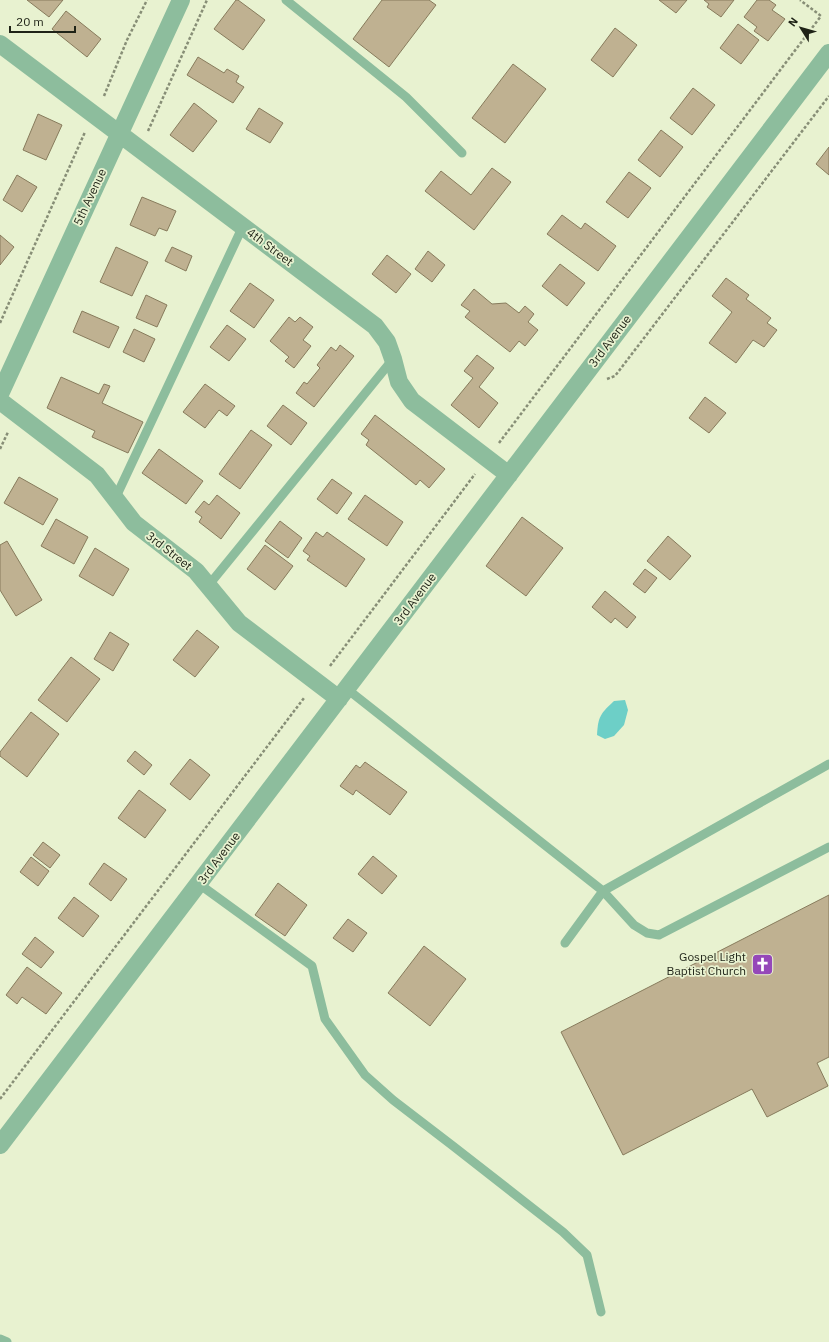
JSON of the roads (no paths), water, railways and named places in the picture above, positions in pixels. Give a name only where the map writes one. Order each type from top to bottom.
[{"type":"street","name":"5th Avenue","points":[[0,394],[181,0]]},
{"type":"street","name":"4th Street","points":[[0,44],[375,326],[387,342],[399,382],[412,401],[509,475]]},
{"type":"street","name":"3rd Avenue","points":[[0,1145],[829,53]]},
{"type":"street","name":"3rd Street","points":[[0,401],[97,475],[134,523],[196,571],[239,623],[317,682],[343,694]]},
{"type":"lane","points":[[286,0],[406,97],[462,153]]},
{"type":"lane","points":[[115,499],[243,226]]},
{"type":"lane","points":[[208,586],[393,360]]},
{"type":"lane","points":[[343,694],[603,891],[634,925],[647,933],[660,935],[829,847]]},
{"type":"lane","points":[[565,943],[603,891],[829,764]]},
{"type":"lane","points":[[199,884],[312,966],[325,1019],[365,1075],[393,1100],[563,1232],[587,1255],[601,1312]]},
{"type":"lane","points":[[0,1339],[7,1342]]},
{"type":"water","points":[[625,700],[628,710],[624,725],[614,736],[605,739],[597,735],[599,719],[603,712],[614,701]]},
{"type":"place","name":"Gospel Light Baptist Church","points":[[762,964]]}]
